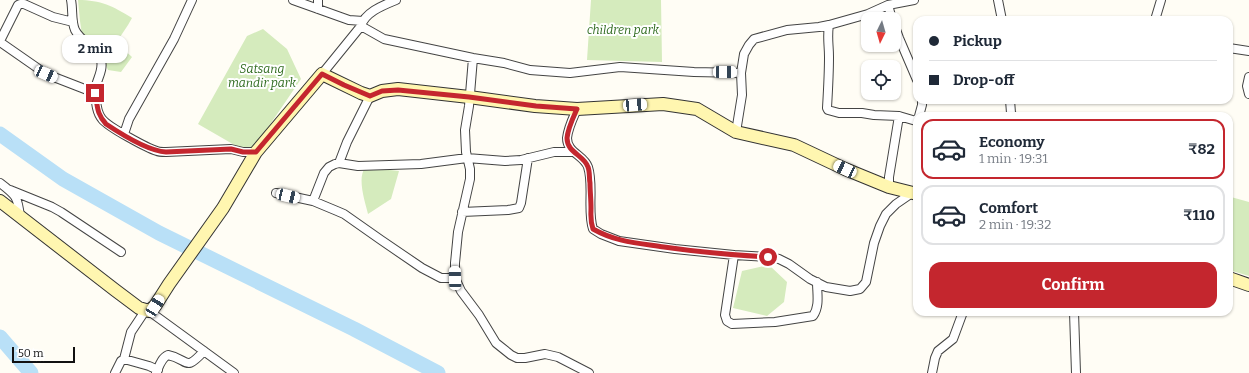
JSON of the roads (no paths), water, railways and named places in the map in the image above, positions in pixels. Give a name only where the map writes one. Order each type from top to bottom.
[{"type":"main road","points":[[0,201],[115,290],[147,311],[155,306],[223,208],[256,152],[322,74],[370,96],[382,91],[398,90],[469,97],[536,106],[577,109],[663,104],[697,109],[736,132],[794,145],[845,169],[889,187],[913,194]]},
{"type":"main road","points":[[1233,279],[1249,285]]},
{"type":"street","points":[[71,0],[75,29],[80,38],[96,52],[101,60],[101,71],[96,82],[95,93],[97,110],[101,119],[112,128],[157,152],[231,149],[243,152],[256,152]]},
{"type":"street","points":[[124,134],[129,119],[174,39],[192,0]]},
{"type":"street","points":[[293,0],[362,24],[384,39],[504,63],[530,70],[570,73],[620,67],[694,72],[740,73]]},
{"type":"street","points":[[318,0],[318,9]]},
{"type":"street","points":[[322,74],[362,24],[378,8],[396,0]]},
{"type":"street","points":[[736,132],[742,95],[740,73],[744,54],[754,39],[788,30],[829,25],[868,14],[888,5],[914,0]]},
{"type":"street","points":[[998,0],[1001,16]]},
{"type":"street","points":[[1155,16],[1161,0]]},
{"type":"street","points":[[73,22],[53,17],[24,4],[20,4],[18,5],[0,41],[46,74],[95,93]]},
{"type":"street","points":[[888,5],[890,12]]},
{"type":"street","points":[[829,25],[827,36],[829,53],[827,108],[829,112],[900,116],[913,120]]},
{"type":"street","points":[[901,42],[913,71]]},
{"type":"street","points":[[1233,49],[1249,51]]},
{"type":"street","points":[[473,58],[465,130],[465,145],[470,169],[470,179],[458,232],[455,278],[461,291],[479,315],[496,343],[511,356],[525,358],[545,354],[558,357],[589,373]]},
{"type":"street","points":[[1249,77],[1247,86],[1249,94]]},
{"type":"street","points":[[339,163],[347,142],[370,96]]},
{"type":"street","points":[[577,109],[570,125],[567,138],[568,145],[573,152],[586,162],[589,169],[591,209],[590,221],[593,229],[619,241],[675,249],[768,257],[789,264],[826,287],[850,291],[860,289],[866,282],[874,243],[886,214],[896,204],[913,195]]},
{"type":"street","points":[[889,187],[889,177],[900,116]]},
{"type":"street","points":[[313,201],[324,173],[329,167],[339,163],[358,166],[421,164],[467,158],[505,161],[521,160],[554,152],[573,152]]},
{"type":"street","points":[[462,212],[508,210],[519,208],[528,158]]},
{"type":"street","points":[[0,183],[10,190],[61,212],[121,252]]},
{"type":"street","points":[[10,190],[19,203],[20,217]]},
{"type":"street","points":[[276,193],[313,201],[344,214],[387,244],[438,276],[447,279],[455,278]]},
{"type":"street","points":[[734,255],[725,315],[727,321],[732,324],[775,322],[813,316],[817,311],[818,304],[817,282]]},
{"type":"street","points":[[116,373],[121,361],[124,359],[134,326],[147,311],[234,373]]},
{"type":"street","points":[[932,373],[938,351],[953,339],[962,316]]},
{"type":"street","points":[[1074,316],[1076,373]]},
{"type":"street","points":[[124,359],[149,366],[157,372],[165,356],[168,355],[187,363],[191,363],[204,351]]},
{"type":"waterway","points":[[0,134],[63,179],[159,233],[354,329],[438,373]]},
{"type":"waterway","points":[[0,337],[31,373]]},
{"type":"park label","name":"children park","points":[[623,30]]},
{"type":"park label","name":"Satsang mandir park","points":[[262,76]]}]
